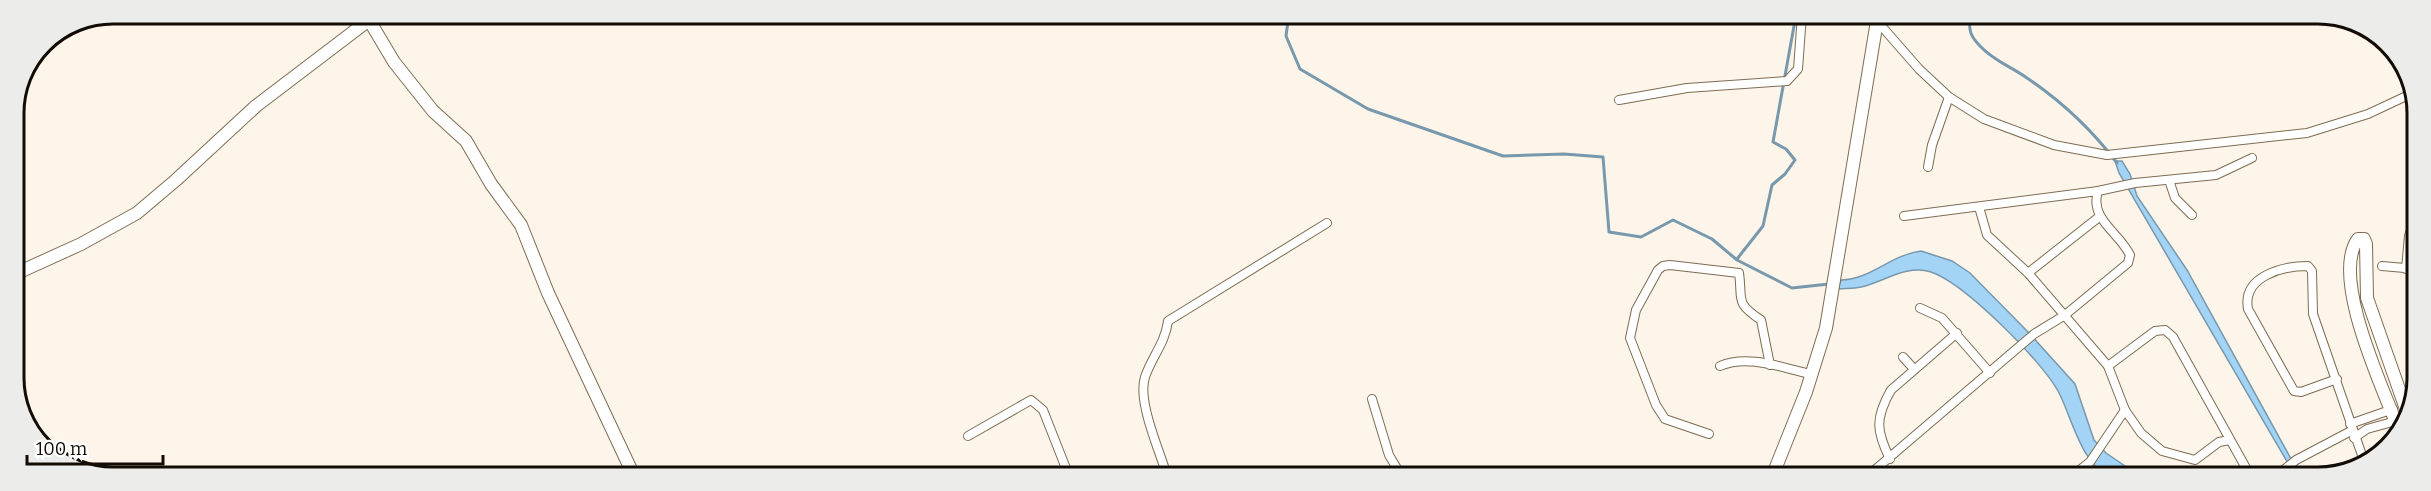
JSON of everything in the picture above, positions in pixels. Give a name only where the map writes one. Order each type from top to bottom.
[{"type":"street","points":[[24,270],[90,239],[137,213],[256,106],[361,24]]},
{"type":"street","points":[[374,24],[394,62],[433,111],[466,141],[491,184],[521,225],[548,294],[630,467]]},
{"type":"street","points":[[1619,100],[1687,88],[1787,81],[1798,69],[1801,24]]},
{"type":"street","points":[[1776,467],[1812,374],[1832,300],[1877,24]]},
{"type":"street","points":[[1883,24],[1919,69],[1949,97],[1984,119],[2027,137],[2112,154],[2307,133],[2368,114],[2405,97]]},
{"type":"street","points":[[1928,167],[1932,145],[1949,97]]},
{"type":"street","points":[[1904,216],[2098,191],[2135,183],[2223,173],[2252,158]]},
{"type":"street","points":[[2169,180],[2175,198],[2192,215]]},
{"type":"street","points":[[1879,467],[2034,334],[2065,315],[2128,263],[2130,255],[2127,247],[2099,217],[2096,199],[2098,191]]},
{"type":"street","points":[[1979,207],[1987,235],[2028,273],[2108,366],[2125,410],[2151,442],[2162,451],[2187,460],[2195,460],[2219,442],[2230,440]]},
{"type":"street","points":[[2028,273],[2099,217]]},
{"type":"street","points":[[1164,467],[1143,393],[1145,376],[1160,351],[1168,321],[1328,222]]},
{"type":"street","points":[[2397,420],[2352,302],[2350,265],[2358,239],[2364,240],[2366,244],[2367,298],[2373,321],[2403,402]]},
{"type":"street","points":[[1709,434],[1676,425],[1659,412],[1630,338],[1636,310],[1658,270],[1670,265],[1739,273],[1740,299],[1743,306],[1761,320],[1770,365]]},
{"type":"street","points":[[2337,379],[2301,392],[2295,391],[2248,309],[2247,301],[2250,291],[2261,279],[2275,270],[2288,266],[2308,266],[2312,271],[2313,314],[2337,379],[2362,455]]},
{"type":"street","points":[[2382,266],[2407,269]]},
{"type":"street","points":[[1920,308],[1942,318],[1990,373]]},
{"type":"street","points":[[2108,366],[2155,331],[2165,330],[2173,337],[2245,467]]},
{"type":"street","points":[[1890,459],[1879,438],[1882,408],[1891,390],[1957,333]]},
{"type":"street","points":[[1903,357],[1914,369]]},
{"type":"street","points":[[1720,366],[1736,360],[1812,374]]},
{"type":"street","points":[[1372,399],[1389,455],[1396,467]]},
{"type":"street","points":[[968,436],[1030,400],[1043,410],[1065,467]]},
{"type":"street","points":[[2084,467],[2090,462],[2125,410]]},
{"type":"street","points":[[2352,431],[2397,420]]},
{"type":"street","points":[[2287,467],[2352,431],[2397,420]]},
{"type":"water","points":[[2115,161],[2122,161],[2130,174],[2137,196],[2187,270],[2295,467],[2290,467],[2119,173]]},
{"type":"water","points":[[1921,251],[1952,261],[1970,273],[2075,384],[2094,440],[2106,453],[2126,467],[2096,467],[2093,464],[2085,453],[2063,401],[2049,377],[2019,343],[1981,306],[1945,279],[1931,272],[1913,270],[1870,285],[1838,289],[1841,280],[1862,276],[1910,253]]},
{"type":"waterway","points":[[1288,24],[1286,36],[1300,69],[1368,109],[1503,156],[1564,154],[1603,157],[1609,232],[1641,237],[1673,220],[1712,239],[1737,260],[1792,288],[1829,284]]},
{"type":"waterway","points":[[1737,259],[1763,226],[1772,185],[1785,174],[1795,160],[1786,149],[1773,142],[1794,24]]},
{"type":"waterway","points":[[1970,24],[1972,35],[1981,47],[2064,106],[2087,128],[2117,163]]}]
